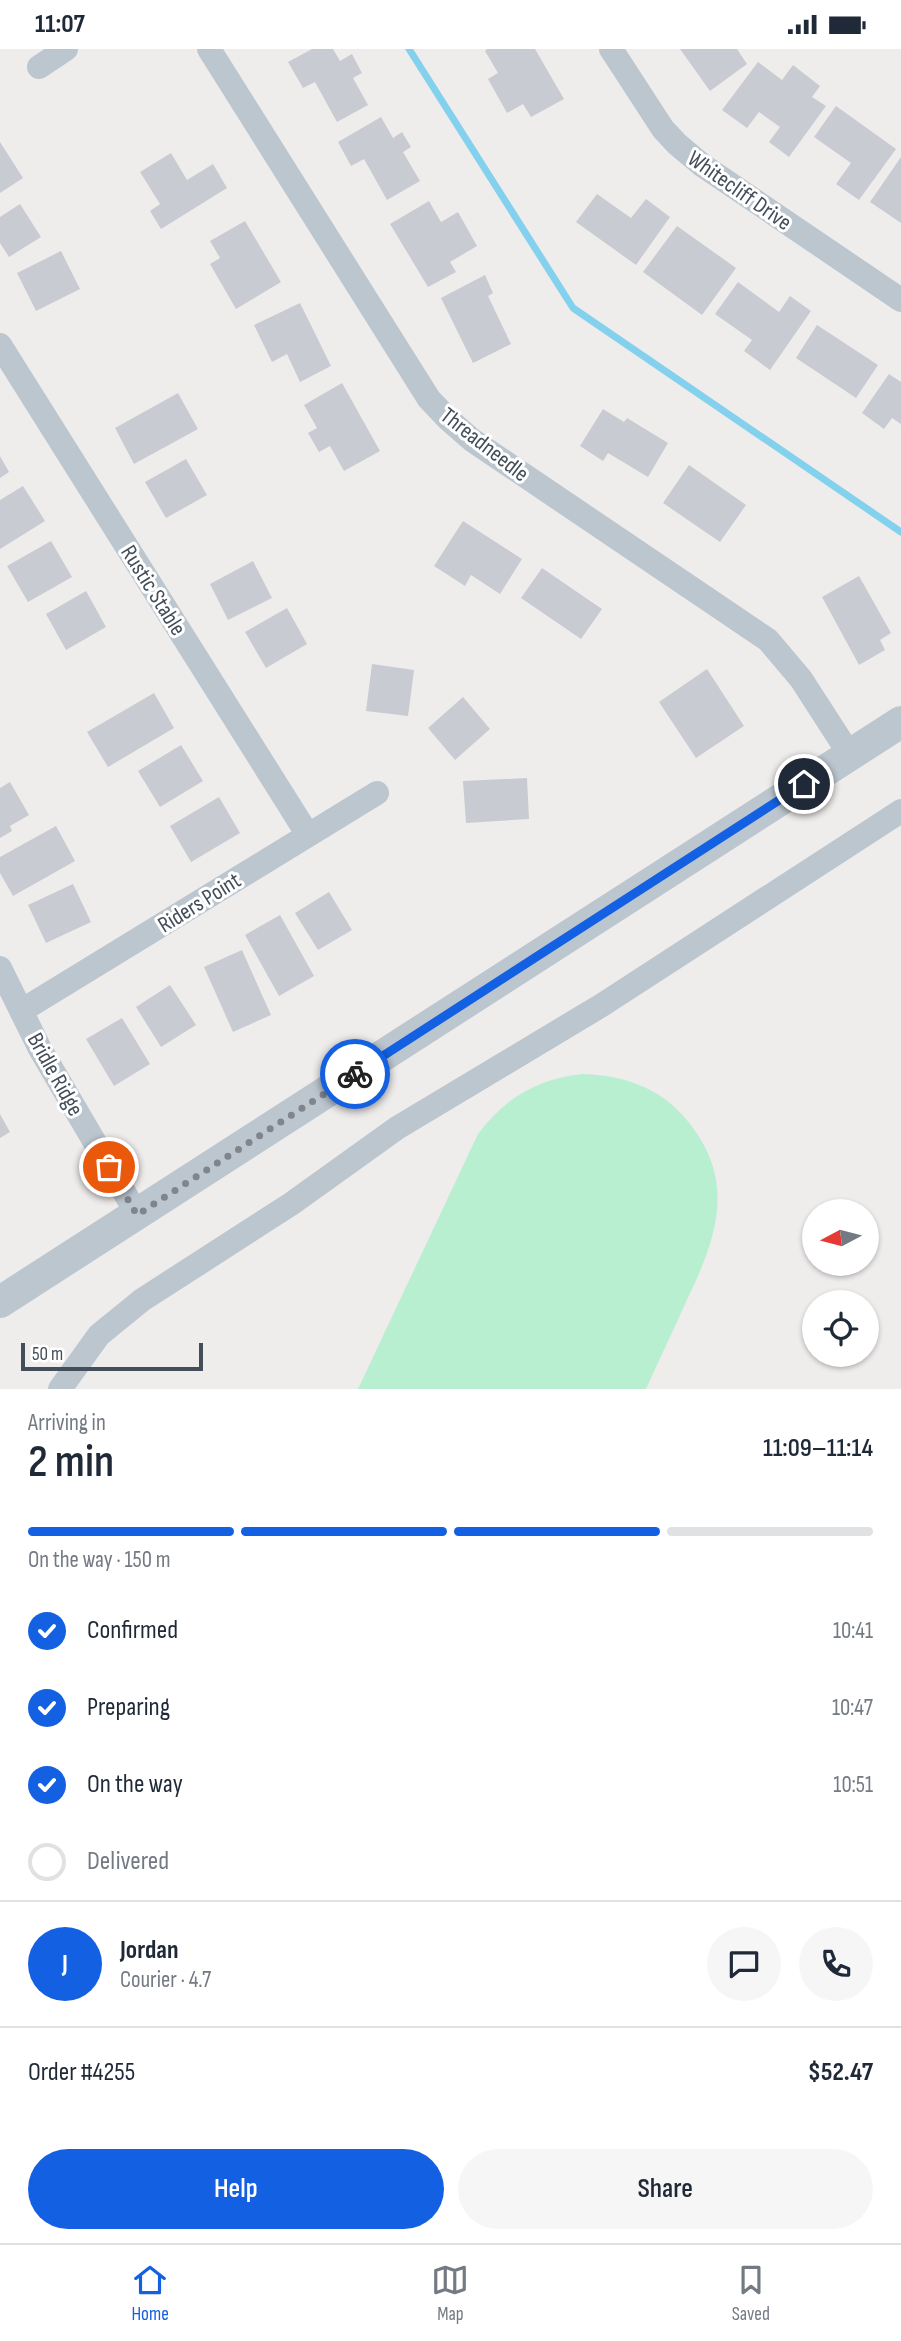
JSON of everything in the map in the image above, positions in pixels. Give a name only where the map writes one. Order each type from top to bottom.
[{"type":"street","points":[[39,67],[66,49]]},
{"type":"street","name":"Threadneedle","points":[[209,49],[429,399],[472,440],[768,640],[801,679],[850,755]]},
{"type":"street","name":"Whitecliff Drive","points":[[611,49],[651,113],[677,144],[702,165],[901,300]]},
{"type":"street","name":"Rustic Stable","points":[[0,345],[308,835]]},
{"type":"street","points":[[0,1303],[901,722]]},
{"type":"street","name":"Riders Point","points":[[21,1011],[377,793]]},
{"type":"street","points":[[60,1389],[99,1335],[152,1293],[291,1204],[397,1128],[602,1005],[901,811]]},
{"type":"street","name":"Bridle Ridge","points":[[0,968],[40,1049],[137,1215]]},
{"type":"green space","points":[[582,1074],[626,1080],[652,1091],[675,1108],[702,1142],[712,1165],[717,1187],[717,1209],[706,1255],[646,1389],[358,1389],[478,1134],[499,1110],[523,1092],[551,1080]]},
{"type":"building","points":[[312,49],[333,49],[340,61],[352,54],[362,73],[353,78],[368,105],[337,122],[315,82],[303,88],[288,62]]},
{"type":"building","points":[[535,49],[564,99],[531,117],[523,104],[507,113],[488,79],[498,73],[485,51]]},
{"type":"building","points":[[680,49],[737,49],[747,64],[710,91]]},
{"type":"building","points":[[758,62],[782,80],[793,65],[820,86],[812,97],[826,106],[789,157],[769,142],[780,127],[759,112],[747,128],[722,110]]},
{"type":"building","points":[[836,106],[896,149],[859,200],[836,184],[851,163],[814,137]]},
{"type":"building","points":[[381,117],[393,138],[402,132],[411,147],[403,152],[420,181],[387,200],[364,159],[351,166],[338,142]]},
{"type":"building","points":[[0,142],[23,178],[0,193]]},
{"type":"building","points":[[171,153],[187,180],[213,164],[227,188],[161,229],[150,211],[160,204],[140,172]]},
{"type":"building","points":[[901,157],[901,223],[870,202]]},
{"type":"building","points":[[597,194],[631,218],[646,199],[670,217],[636,265],[576,222]]},
{"type":"building","points":[[429,201],[441,222],[458,212],[477,246],[450,262],[456,272],[428,287],[390,224]]},
{"type":"building","points":[[20,204],[41,237],[9,257],[0,243],[0,217]]},
{"type":"building","points":[[245,221],[281,282],[236,309],[210,264],[220,258],[210,241]]},
{"type":"building","points":[[677,226],[736,268],[702,315],[643,272]]},
{"type":"building","points":[[61,251],[80,289],[36,311],[17,273]]},
{"type":"building","points":[[485,275],[493,293],[488,296],[511,344],[473,363],[441,298]]},
{"type":"building","points":[[738,282],[779,312],[790,296],[811,311],[770,370],[744,351],[752,340],[715,314]]},
{"type":"building","points":[[300,303],[331,366],[300,382],[287,354],[272,362],[254,325]]},
{"type":"building","points":[[817,325],[878,365],[856,398],[796,358]]},
{"type":"building","points":[[889,374],[901,382],[901,424],[892,418],[884,429],[862,413]]},
{"type":"building","points":[[342,383],[380,451],[344,471],[330,446],[319,452],[308,433],[317,428],[304,405]]},
{"type":"building","points":[[178,393],[198,429],[134,464],[115,428]]},
{"type":"building","points":[[603,409],[624,422],[627,418],[668,443],[648,477],[608,453],[603,461],[580,446]]},
{"type":"building","points":[[0,456],[9,472],[0,478]]},
{"type":"building","points":[[186,459],[207,495],[166,518],[145,482]]},
{"type":"building","points":[[689,465],[746,505],[720,542],[663,503]]},
{"type":"building","points":[[23,486],[45,521],[0,549],[0,500]]},
{"type":"building","points":[[463,521],[522,559],[500,594],[471,575],[465,586],[434,566]]},
{"type":"building","points":[[51,541],[72,577],[28,602],[7,566]]},
{"type":"building","points":[[253,561],[272,598],[228,620],[210,584]]},
{"type":"building","points":[[542,568],[602,609],[581,639],[521,598]]},
{"type":"building","points":[[859,576],[891,633],[880,640],[885,650],[859,665],[822,597]]},
{"type":"building","points":[[86,591],[106,627],[66,650],[46,614]]},
{"type":"building","points":[[287,608],[307,644],[266,668],[245,632]]},
{"type":"building","points":[[372,664],[414,670],[408,716],[366,711]]},
{"type":"building","points":[[707,669],[744,726],[696,758],[659,702]]},
{"type":"building","points":[[154,693],[174,728],[108,767],[87,732]]},
{"type":"building","points":[[463,697],[490,729],[455,760],[428,728]]},
{"type":"building","points":[[181,745],[203,781],[160,807],[138,771]]},
{"type":"building","points":[[527,778],[529,819],[466,823],[463,781]]},
{"type":"building","points":[[10,782],[29,815],[10,826],[12,831],[0,838],[0,788]]},
{"type":"building","points":[[219,797],[240,833],[191,862],[170,826]]},
{"type":"building","points":[[56,826],[75,861],[13,896],[0,873],[0,857]]},
{"type":"building","points":[[73,884],[91,922],[46,943],[28,905]]},
{"type":"building","points":[[329,892],[352,930],[318,950],[295,913]]},
{"type":"building","points":[[280,915],[314,976],[279,996],[245,935]]},
{"type":"building","points":[[242,950],[271,1015],[233,1032],[204,967]]},
{"type":"building","points":[[170,985],[196,1025],[161,1047],[136,1007]]},
{"type":"building","points":[[122,1018],[150,1064],[114,1086],[86,1039]]},
{"type":"building","points":[[0,1114],[10,1132],[0,1138]]},
{"type":"waterway","points":[[409,49],[573,308],[901,532]]},
{"type":"way so far","points":[[109,1167],[137,1215],[355,1074]]},
{"type":"route","points":[[355,1074],[804,784]]}]
